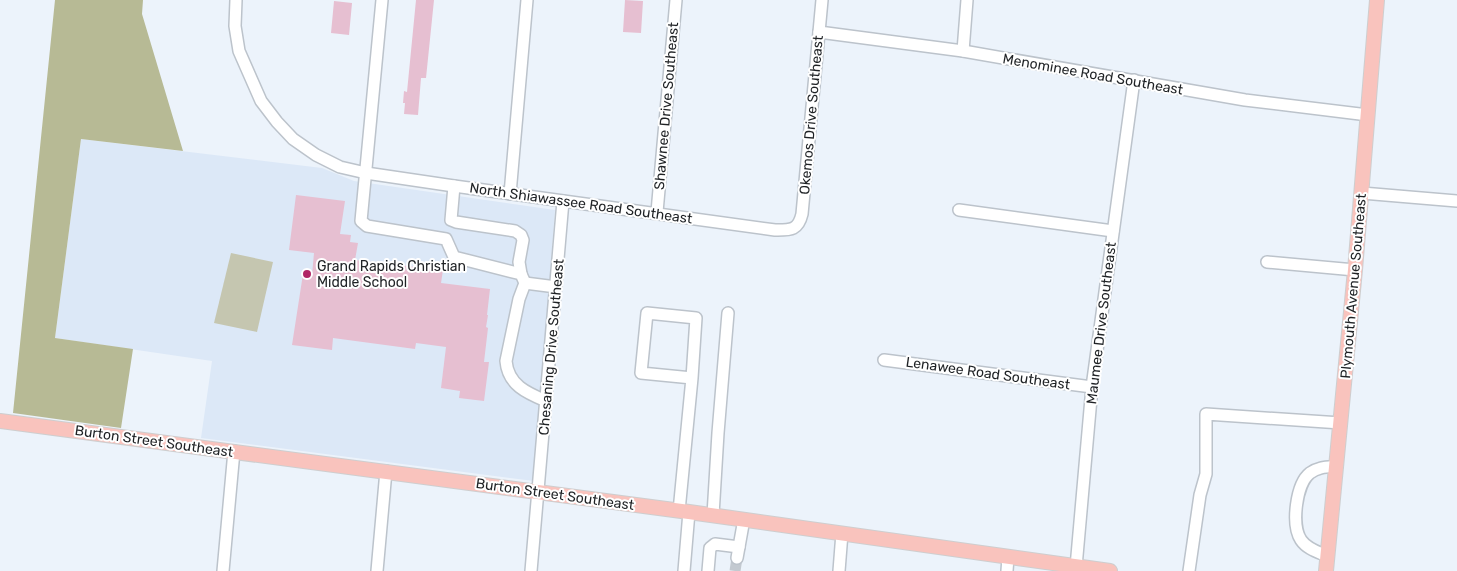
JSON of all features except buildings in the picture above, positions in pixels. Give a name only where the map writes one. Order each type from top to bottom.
[{"type":"main road","name":"Plymouth Avenue Southeast","points":[[1326,571],[1362,193],[1377,0]]},
{"type":"main road","name":"Burton Street Southeast","points":[[0,420],[684,511],[1110,571]]},
{"type":"street","name":"North Shiawassee Road Southeast","points":[[236,0],[235,26],[239,51],[261,101],[293,139],[340,167],[366,173],[454,186],[657,212],[775,230],[788,230],[795,227]]},
{"type":"street","points":[[382,0],[361,221],[367,226],[446,239],[454,256],[523,279],[556,287]]},
{"type":"street","points":[[510,194],[527,0]]},
{"type":"street","name":"Shawnee Drive Southeast","points":[[657,212],[676,0]]},
{"type":"street","name":"Okemos Drive Southeast","points":[[795,227],[800,222],[802,214],[822,0]]},
{"type":"street","points":[[963,51],[967,0]]},
{"type":"street","name":"Menominee Road Southeast","points":[[819,32],[963,51],[1245,100],[1368,115]]},
{"type":"street","name":"Maumee Drive Southeast","points":[[1076,567],[1092,387],[1134,80]]},
{"type":"street","points":[[454,186],[451,220],[515,231],[521,235],[523,240],[519,262],[523,279],[506,368],[515,385],[546,402]]},
{"type":"street","points":[[1362,193],[1457,200]]},
{"type":"street","name":"Chesaning Drive Southeast","points":[[532,571],[563,201]]},
{"type":"street","points":[[959,210],[1113,231]]},
{"type":"street","points":[[1267,262],[1355,270]]},
{"type":"street","points":[[685,571],[684,511],[696,318],[647,313],[641,374],[692,378]]},
{"type":"street","points":[[713,515],[728,313]]},
{"type":"street","name":"Lenawee Road Southeast","points":[[884,360],[1092,387]]},
{"type":"street","points":[[1189,571],[1200,495],[1206,474],[1206,414],[1341,423]]},
{"type":"street","points":[[223,571],[234,451]]},
{"type":"street","points":[[1327,556],[1313,550],[1301,540],[1296,524],[1298,500],[1301,484],[1310,473],[1324,467],[1337,466]]},
{"type":"street","points":[[377,571],[386,471]]},
{"type":"street","points":[[708,571],[710,548],[715,544],[738,552],[744,520]]},
{"type":"street","points":[[840,571],[842,533]]},
{"type":"street","points":[[1007,571],[1008,557]]},
{"type":"shaded area","name":"Grand Rapids Christian Middle School","points":[[81,139],[322,168],[354,181],[555,210],[534,481],[201,438],[212,361],[55,338]]},
{"type":"green space","points":[[55,0],[143,0],[142,14],[183,151],[81,139],[55,338],[133,349],[121,428],[13,413]]},
{"type":"green space","points":[[231,253],[273,262],[257,332],[214,323]]},
{"type":"tunnel","points":[[735,571],[737,558]]},
{"type":"place","name":"Grand Rapids Christian Middle School","points":[[307,274]]}]
